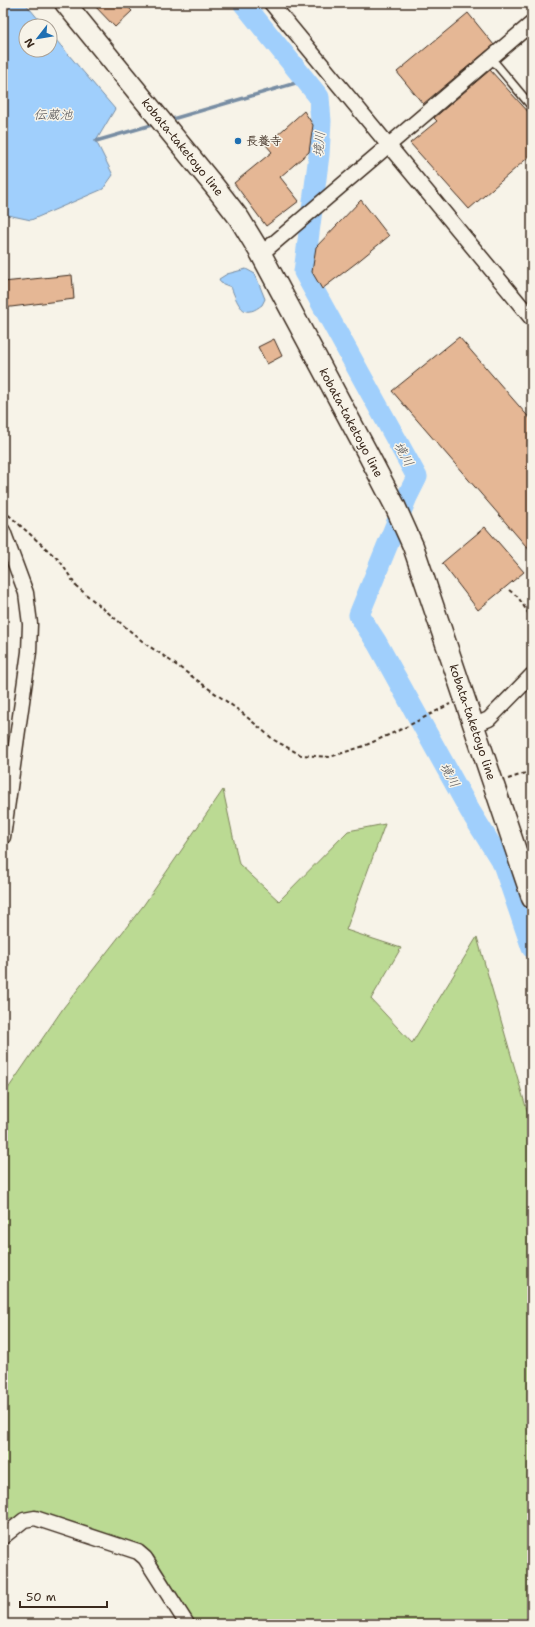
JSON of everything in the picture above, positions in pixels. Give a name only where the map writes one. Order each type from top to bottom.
[{"type":"main road","name":"kobata-taketoyo line","points":[[65,3],[239,218],[261,254],[395,506],[413,546],[464,696],[530,903]]},
{"type":"street","points":[[271,3],[532,319]]},
{"type":"street","points":[[261,254],[388,144],[532,23]]},
{"type":"street","points":[[3,531],[26,593],[30,624],[29,652],[3,837]]},
{"type":"street","points":[[473,726],[490,720],[532,676]]},
{"type":"street","points":[[3,1537],[24,1520],[35,1518],[138,1552],[145,1558],[187,1624]]},
{"type":"lane","points":[[491,58],[532,107]]},
{"type":"path","points":[[3,510],[60,561],[76,586],[141,640],[241,712],[274,740],[301,755],[330,757],[364,746],[404,728],[464,696]]},
{"type":"path","points":[[509,590],[518,597],[532,619]]},
{"type":"path","points":[[506,780],[532,771]]},
{"type":"path","points":[[530,903],[532,920]]},
{"type":"green space","points":[[223,790],[239,864],[279,901],[348,831],[385,824],[346,930],[401,948],[371,999],[412,1043],[477,937],[532,1128],[532,1624],[196,1624],[153,1555],[130,1542],[34,1513],[3,1521],[3,1096],[64,1007],[143,906]]},
{"type":"water","name":"伝蔵池","points":[[3,3],[25,3],[37,18],[18,18],[18,58],[58,58],[58,42],[115,109],[96,141],[113,175],[103,189],[31,220],[3,214]]},
{"type":"water","points":[[246,269],[255,274],[265,299],[262,305],[255,310],[250,311],[243,310],[240,307],[231,287],[221,283],[219,279],[227,274]]},
{"type":"building","points":[[92,3],[124,3],[132,11],[115,27]]},
{"type":"building","points":[[468,13],[494,45],[423,104],[397,72]]},
{"type":"building","points":[[490,70],[532,116],[532,154],[469,209],[410,143],[437,121],[434,118]]},
{"type":"building","points":[[304,111],[313,125],[309,152],[280,177],[299,201],[266,226],[234,183],[272,152],[266,145]]},
{"type":"building","points":[[361,200],[389,236],[322,289],[312,272],[316,247]]},
{"type":"building","points":[[72,275],[74,299],[3,308],[3,282]]},
{"type":"building","points":[[459,337],[532,421],[532,553],[392,391]]},
{"type":"building","points":[[274,339],[282,356],[267,364],[258,347]]},
{"type":"building","points":[[485,527],[524,572],[478,610],[442,563]]},
{"type":"waterway","name":"境川","points":[[243,3],[319,97],[321,121],[319,155],[304,272],[417,477],[407,497],[359,615],[377,643],[470,811],[503,864],[532,948]]},
{"type":"waterway","points":[[169,120],[306,80]]},
{"type":"waterway","points":[[96,141],[155,124]]},
{"type":"place","name":"長養寺","points":[[238,141]]}]
